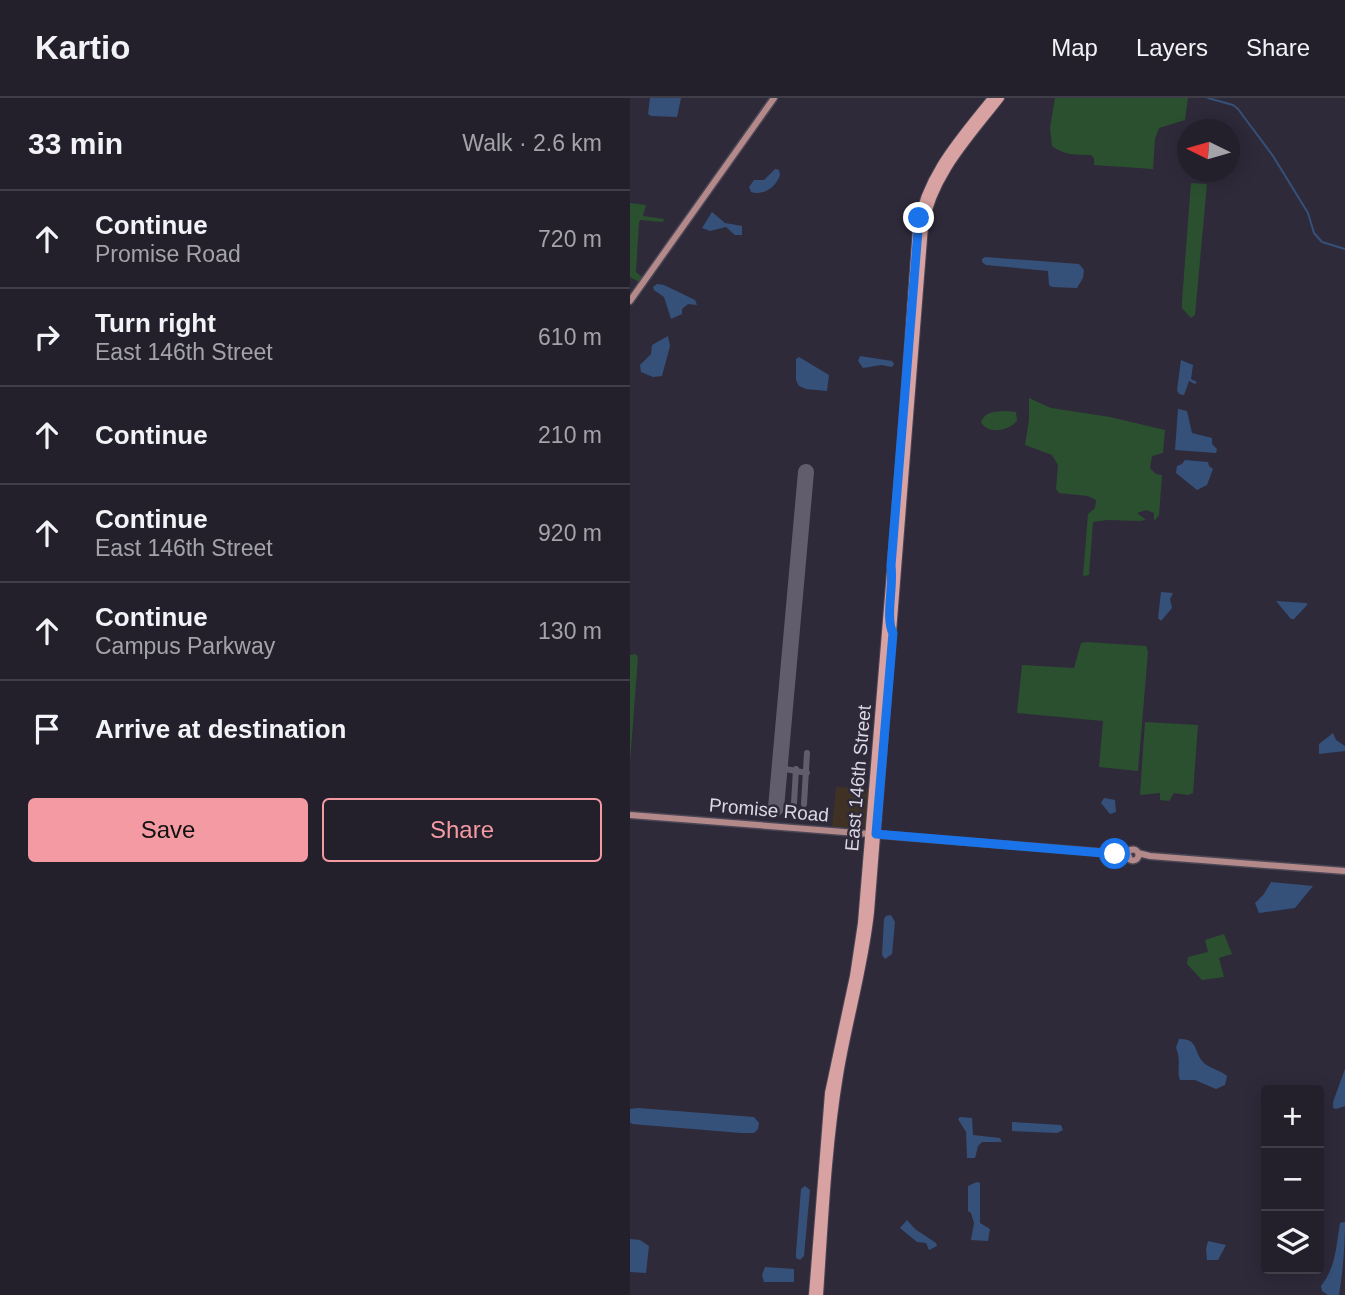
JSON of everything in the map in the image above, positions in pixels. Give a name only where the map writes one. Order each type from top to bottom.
[{"type":"main road","points":[[630,301],[774,98]]},
{"type":"main road","points":[[890,632],[893,585],[891,566],[918,223],[930,184],[944,159],[992,98]]},
{"type":"main road","points":[[917,260],[925,218],[939,181],[1000,98]]},
{"type":"main road","name":"East 146th Street","points":[[819,1295],[835,1104],[864,957],[917,260]]},
{"type":"main road","name":"East 146th Street","points":[[813,1295],[829,1093],[859,947],[887,698],[890,632]]},
{"type":"main road","name":"Promise Road","points":[[630,815],[1129,854],[1133,860],[1138,856],[1150,856],[1345,871]]},
{"type":"shaded area","points":[[836,787],[868,789],[865,828],[832,827]]},
{"type":"green space","points":[[1055,98],[1188,98],[1185,119],[1177,119],[1177,122],[1159,128],[1155,139],[1153,169],[1094,165],[1091,155],[1066,153],[1052,146],[1050,128]]},
{"type":"green space","points":[[1191,183],[1207,184],[1195,315],[1191,318],[1182,308],[1182,301]]},
{"type":"green space","points":[[630,203],[646,205],[643,216],[664,219],[663,222],[640,220],[636,272],[642,277],[639,282],[630,277]]},
{"type":"green space","points":[[1029,398],[1051,408],[1110,417],[1165,430],[1163,453],[1152,456],[1150,468],[1156,474],[1162,475],[1159,515],[1154,521],[1154,513],[1146,510],[1137,513],[1146,520],[1093,522],[1089,575],[1083,576],[1088,514],[1095,508],[1096,500],[1088,496],[1059,493],[1056,489],[1058,465],[1052,455],[1025,445]]},
{"type":"green space","points":[[1016,412],[1017,421],[1009,427],[993,430],[981,422],[988,414]]},
{"type":"green space","points":[[1081,643],[1146,646],[1148,652],[1138,771],[1099,767],[1103,721],[1017,713],[1022,665],[1074,668]]},
{"type":"green space","points":[[636,654],[638,657],[630,762],[630,655]]},
{"type":"green space","points":[[1145,722],[1198,725],[1193,793],[1174,793],[1169,801],[1160,800],[1160,793],[1140,795]]},
{"type":"green space","points":[[1224,934],[1232,954],[1219,958],[1224,977],[1202,980],[1187,964],[1188,957],[1208,952],[1205,940]]},
{"type":"water","points":[[650,98],[681,98],[677,117],[648,114]]},
{"type":"water","points":[[775,169],[779,170],[780,175],[772,187],[765,192],[751,192],[749,187],[754,180],[764,180]]},
{"type":"water","points":[[712,212],[725,223],[742,226],[742,235],[735,235],[726,227],[710,231],[702,228]]},
{"type":"water","points":[[985,257],[1079,264],[1084,270],[1083,278],[1077,288],[1052,287],[1049,285],[1048,271],[986,265],[982,262]]},
{"type":"water","points":[[657,284],[695,300],[697,305],[688,304],[682,309],[682,314],[671,319],[664,297],[654,290],[653,287]]},
{"type":"water","points":[[668,336],[670,346],[662,376],[653,377],[641,372],[640,365],[651,354],[652,345]]},
{"type":"water","points":[[860,356],[892,361],[894,364],[892,367],[881,365],[863,368],[858,361]]},
{"type":"water","points":[[799,357],[829,375],[827,391],[799,386],[796,380],[796,359]]},
{"type":"water","points":[[1181,360],[1193,365],[1191,379],[1197,382],[1195,384],[1189,381],[1184,395],[1177,390]]},
{"type":"water","points":[[1178,409],[1187,411],[1192,433],[1212,438],[1216,453],[1175,450]]},
{"type":"water","points":[[1185,460],[1208,462],[1213,469],[1207,485],[1197,490],[1176,473],[1177,466]]},
{"type":"water","points":[[1161,592],[1173,593],[1170,599],[1172,608],[1161,621],[1158,618]]},
{"type":"water","points":[[1276,601],[1306,603],[1308,604],[1291,619]]},
{"type":"water","points":[[1333,733],[1336,740],[1345,746],[1345,751],[1319,754],[1319,744]]},
{"type":"water","points":[[1104,798],[1115,800],[1116,812],[1110,814],[1101,803]]},
{"type":"water","points":[[1271,882],[1313,886],[1295,908],[1259,913],[1255,903]]},
{"type":"water","points":[[891,915],[895,922],[892,954],[885,959],[882,955],[884,919]]},
{"type":"water","points":[[1179,1039],[1189,1040],[1205,1063],[1227,1076],[1225,1085],[1216,1089],[1195,1080],[1180,1080],[1176,1048]]},
{"type":"water","points":[[1345,1069],[1345,1106],[1336,1109],[1333,1108],[1333,1102]]},
{"type":"water","points":[[630,1109],[754,1117],[759,1123],[754,1133],[632,1124]]},
{"type":"water","points":[[972,1118],[973,1135],[1000,1138],[1002,1142],[982,1142],[975,1158],[967,1158],[966,1132],[958,1119]]},
{"type":"water","points":[[1012,1122],[1061,1125],[1063,1130],[1057,1133],[1012,1131]]},
{"type":"water","points":[[980,1183],[980,1223],[990,1229],[988,1241],[971,1240],[974,1223],[968,1211],[968,1186]]},
{"type":"water","points":[[805,1186],[810,1190],[804,1256],[800,1260],[796,1258],[796,1252],[801,1189]]},
{"type":"water","points":[[907,1220],[937,1246],[929,1250],[926,1243],[917,1242],[900,1228]]},
{"type":"water","points":[[1345,1222],[1339,1295],[1328,1295],[1322,1291],[1321,1286],[1333,1264],[1340,1223]]},
{"type":"water","points":[[630,1239],[640,1240],[649,1246],[646,1273],[630,1272]]},
{"type":"water","points":[[1208,1241],[1226,1245],[1218,1260],[1207,1260]]},
{"type":"water","points":[[765,1267],[794,1269],[794,1282],[764,1282],[762,1275]]},
{"type":"waterway","points":[[1208,98],[1238,109],[1273,156],[1308,213],[1314,233],[1322,242],[1345,249]]},
{"type":"taxiway","points":[[804,804],[807,753]]},
{"type":"taxiway","points":[[780,768],[807,773]]},
{"type":"taxiway","points":[[794,803],[796,769]]},
{"type":"runway","points":[[776,808],[806,472]]},
{"type":"route","points":[[919,218],[891,566],[893,585],[889,627],[893,633],[876,834],[1115,854]]}]
